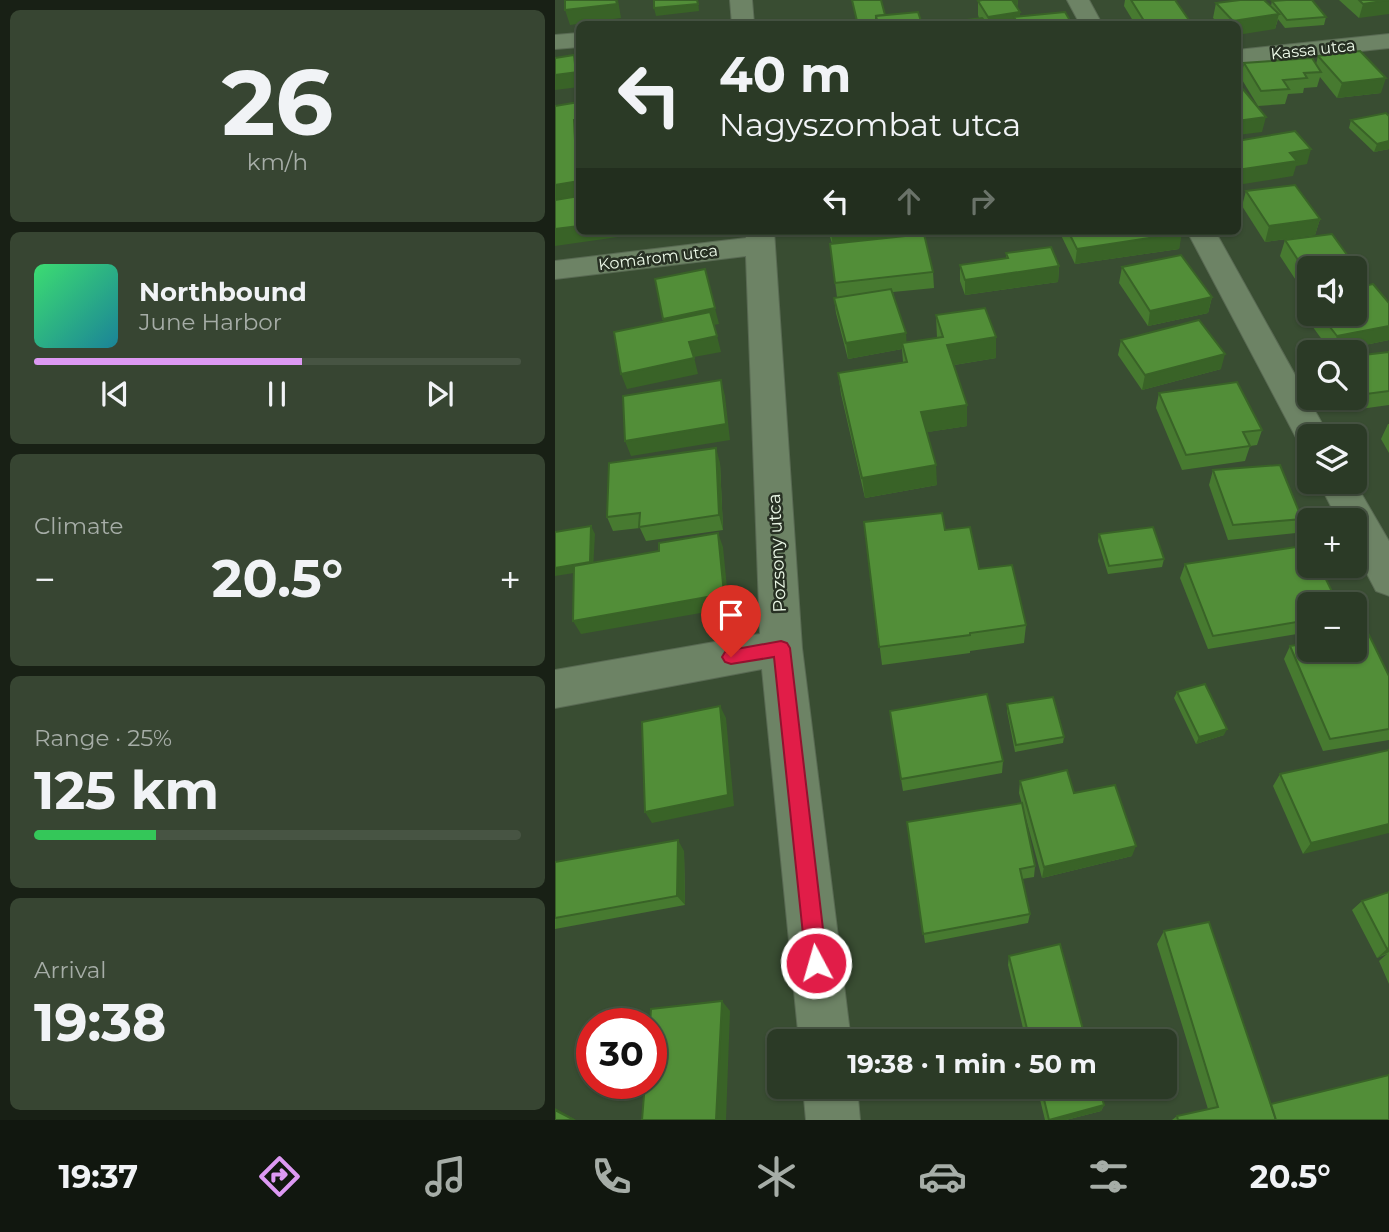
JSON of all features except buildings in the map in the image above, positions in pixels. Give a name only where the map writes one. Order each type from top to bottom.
[{"type":"street","points":[[738,21],[741,0]]},
{"type":"street","points":[[1078,0],[1089,21]]},
{"type":"street","points":[[555,42],[576,40]]},
{"type":"street","name":"Kassa utca","points":[[1241,57],[1389,41]]},
{"type":"street","points":[[1203,235],[1306,424]]},
{"type":"street","name":"Komárom utca","points":[[555,270],[760,238]]},
{"type":"street","name":"Pozsony utca","points":[[760,238],[781,648],[824,1029]]},
{"type":"street","points":[[1343,494],[1389,580]]},
{"type":"street","points":[[555,689],[781,648]]},
{"type":"street","points":[[831,1099],[833,1120]]},
{"type":"route","points":[[731,657],[781,648],[816,963]]}]
